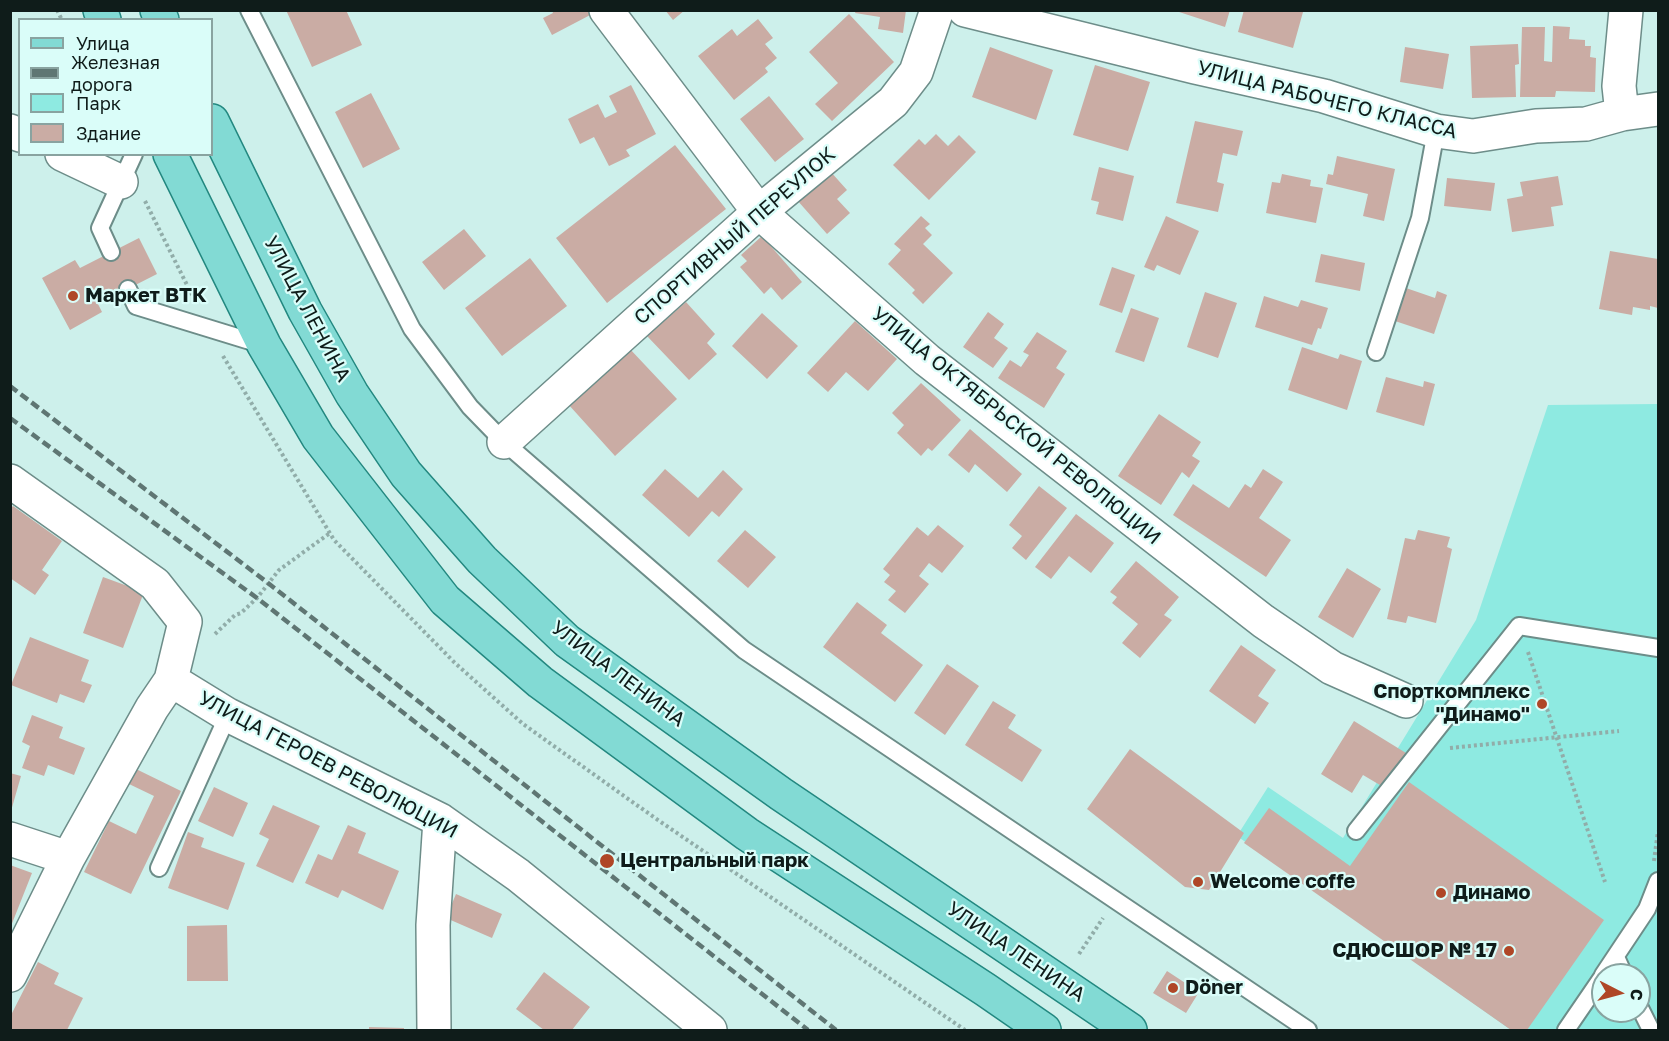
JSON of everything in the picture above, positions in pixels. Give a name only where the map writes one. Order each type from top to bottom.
[{"type":"main road","name":"УЛИЦА ЛЕНИНА","points":[[213,123],[305,311],[352,394],[406,474],[482,560],[567,640],[781,794],[1130,1030]]},
{"type":"main road","points":[[171,156],[264,345],[318,437],[445,600],[540,682],[747,834],[1044,1030]]},
{"type":"street","name":"УЛИЦА ОКТЯБРЬСКОЙ РЕВОЛЮЦИИ","points":[[606,10],[759,212],[927,360],[1263,621],[1332,668],[1406,701]]},
{"type":"street","name":"СПОРТИВНЫЙ ПЕРЕУЛОК","points":[[504,442],[759,212],[893,102],[916,72],[937,10]]},
{"type":"street","name":"УЛИЦА РАБОЧЕГО КЛАССА","points":[[965,10],[1195,67],[1324,96],[1436,131],[1473,136],[1536,126],[1586,124],[1622,114],[1659,109]]},
{"type":"street","points":[[1622,114],[1619,86],[1626,10]]},
{"type":"street","points":[[72,156],[128,167]]},
{"type":"street","points":[[10,481],[156,584],[185,622],[171,680],[152,708],[68,858],[10,975]]},
{"type":"street","name":"УЛИЦА ГЕРОЕВ РЕВОЛЮЦИИ","points":[[171,680],[228,715],[440,820],[518,875],[711,1030]]},
{"type":"street","points":[[434,1030],[433,925],[440,820]]},
{"type":"street","points":[[10,839],[68,858]]},
{"type":"lane","points":[[249,10],[412,329],[470,406],[504,442],[744,650],[1308,1030]]},
{"type":"lane","points":[[1376,352],[1420,218],[1436,131]]},
{"type":"lane","points":[[111,252],[100,228],[128,167]]},
{"type":"lane","points":[[128,289],[136,306],[264,345]]},
{"type":"lane","points":[[1356,831],[1519,626],[1659,648]]},
{"type":"lane","points":[[159,868],[228,715]]},
{"type":"lane","points":[[1612,963],[1647,909],[1659,881]]},
{"type":"lane","points":[[1616,957],[1619,963]]},
{"type":"lane","points":[[1566,1030],[1591,993]]},
{"type":"path","points":[[128,167],[230,371],[334,540],[454,662],[523,724],[655,818],[965,1030]]},
{"type":"path","points":[[208,641],[229,620],[241,613],[257,598],[279,570],[330,533]]},
{"type":"path","points":[[1519,626],[1605,882]]},
{"type":"path","points":[[1420,751],[1619,731]]},
{"type":"path","points":[[1079,954],[1114,901]]},
{"type":"green space","name":"Спорткомплекс \"Динамо\"","points":[[1658,404],[1658,1030],[1511,1030],[1237,836],[1268,787],[1343,838],[1476,620],[1548,405]]},
{"type":"building","points":[[286,10],[346,10],[362,45],[312,67]]},
{"type":"building","points":[[552,10],[592,10],[594,13],[552,35],[543,18],[553,13]]},
{"type":"building","points":[[665,10],[685,10],[673,20]]},
{"type":"building","points":[[856,10],[906,10],[903,33],[878,29],[880,17],[855,13]]},
{"type":"building","points":[[1173,10],[1230,10],[1225,27]]},
{"type":"building","points":[[1244,10],[1303,12],[1293,48],[1238,32]]},
{"type":"building","points":[[849,14],[894,62],[832,121],[815,104],[838,83],[809,52]]},
{"type":"building","points":[[758,19],[773,38],[765,44],[777,58],[765,68],[768,72],[734,100],[698,56],[732,29],[737,36]]},
{"type":"building","points":[[1553,26],[1570,27],[1569,39],[1585,40],[1585,46],[1591,46],[1590,57],[1596,58],[1595,92],[1556,91],[1555,97],[1520,97],[1522,27],[1545,27],[1544,61],[1552,62]]},
{"type":"building","points":[[1518,44],[1519,64],[1515,65],[1516,97],[1472,98],[1470,46]]},
{"type":"building","points":[[990,47],[1053,70],[1036,120],[972,97]]},
{"type":"building","points":[[1405,47],[1449,54],[1443,89],[1400,82]]},
{"type":"building","points":[[1095,65],[1150,82],[1128,151],[1073,135]]},
{"type":"building","points":[[631,85],[656,134],[626,150],[630,156],[609,166],[594,137],[580,144],[568,119],[598,104],[605,118],[617,112],[609,96]]},
{"type":"building","points":[[371,93],[400,149],[363,168],[335,112]]},
{"type":"building","points":[[769,96],[804,139],[775,162],[740,119]]},
{"type":"building","points":[[1195,121],[1243,131],[1237,156],[1223,153],[1217,182],[1224,184],[1218,212],[1176,203]]},
{"type":"building","points":[[936,134],[948,146],[959,135],[976,152],[929,200],[893,165],[919,139],[925,145]]},
{"type":"building","points":[[675,145],[726,209],[607,303],[556,238]]},
{"type":"building","points":[[1337,156],[1395,169],[1384,221],[1363,216],[1368,194],[1326,184],[1328,174],[1333,175]]},
{"type":"building","points":[[1099,167],[1134,176],[1123,221],[1096,214],[1099,202],[1091,200]]},
{"type":"building","points":[[830,171],[847,190],[837,199],[850,213],[827,234],[797,200]]},
{"type":"building","points":[[1282,174],[1311,180],[1310,186],[1323,188],[1316,223],[1266,213],[1272,182],[1280,183]]},
{"type":"building","points":[[1558,176],[1563,205],[1551,207],[1554,226],[1512,232],[1507,199],[1523,196],[1520,182]]},
{"type":"building","points":[[1447,178],[1495,183],[1491,211],[1444,206]]},
{"type":"building","points":[[921,216],[930,224],[925,228],[932,235],[923,244],[953,273],[923,304],[912,293],[915,290],[888,264],[901,250],[894,244]]},
{"type":"building","points":[[1166,216],[1199,231],[1180,275],[1157,265],[1154,271],[1144,267]]},
{"type":"building","points":[[464,229],[486,256],[444,290],[422,262]]},
{"type":"building","points":[[762,236],[802,282],[782,300],[771,287],[764,294],[740,267],[747,261],[741,255]]},
{"type":"building","points":[[139,238],[157,274],[98,304],[102,312],[70,330],[42,278],[75,260],[80,268]]},
{"type":"building","points":[[1610,251],[1658,259],[1658,308],[1650,306],[1650,310],[1633,307],[1632,315],[1599,309]]},
{"type":"building","points":[[1321,254],[1365,263],[1360,291],[1315,282]]},
{"type":"building","points":[[530,258],[567,306],[502,356],[465,308]]},
{"type":"building","points":[[1112,267],[1135,275],[1122,313],[1099,305]]},
{"type":"building","points":[[1406,288],[1435,298],[1437,291],[1447,295],[1434,334],[1395,321]]},
{"type":"building","points":[[1205,292],[1237,303],[1218,358],[1187,347]]},
{"type":"building","points":[[1264,296],[1298,307],[1301,300],[1328,308],[1321,329],[1318,328],[1312,345],[1255,327]]},
{"type":"building","points":[[686,302],[715,334],[707,343],[717,354],[689,380],[647,336]]},
{"type":"building","points":[[1131,308],[1159,318],[1144,362],[1115,352]]},
{"type":"building","points":[[988,312],[1004,324],[994,338],[1008,348],[993,368],[963,347]]},
{"type":"building","points":[[762,313],[798,346],[767,379],[732,346]]},
{"type":"building","points":[[855,321],[897,359],[868,391],[846,372],[828,392],[807,373]]},
{"type":"building","points":[[1037,332],[1067,351],[1056,368],[1065,374],[1044,408],[998,378],[1010,360],[1021,367],[1029,355],[1023,352]]},
{"type":"building","points":[[1302,347],[1338,359],[1340,354],[1362,361],[1347,410],[1288,390]]},
{"type":"building","points":[[629,348],[677,399],[615,456],[568,404]]},
{"type":"building","points":[[1386,377],[1423,387],[1424,381],[1435,384],[1424,426],[1376,412]]},
{"type":"building","points":[[921,383],[961,420],[932,451],[928,448],[921,456],[897,433],[904,425],[892,413]]},
{"type":"building","points":[[1159,414],[1201,442],[1192,456],[1200,461],[1189,478],[1182,472],[1161,505],[1118,476]]},
{"type":"building","points":[[970,429],[1022,474],[1007,492],[975,464],[969,473],[948,455]]},
{"type":"building","points":[[665,469],[698,498],[723,470],[743,489],[719,517],[712,511],[689,537],[642,495]]},
{"type":"building","points":[[1263,469],[1283,482],[1259,518],[1291,540],[1266,577],[1173,515],[1193,484],[1229,508],[1245,484],[1251,488]]},
{"type":"building","points":[[1039,486],[1067,508],[1026,560],[1012,548],[1022,536],[1009,525]]},
{"type":"building","points":[[13,506],[62,541],[42,570],[49,575],[35,595],[10,578],[10,509]]},
{"type":"building","points":[[1076,514],[1114,543],[1091,573],[1069,556],[1051,579],[1035,567]]},
{"type":"building","points":[[938,525],[964,546],[942,573],[929,563],[919,576],[929,584],[905,613],[888,600],[896,591],[884,582],[890,575],[883,569],[917,527],[928,536]]},
{"type":"building","points":[[745,530],[776,557],[748,588],[717,561]]},
{"type":"building","points":[[1418,530],[1450,537],[1447,547],[1452,549],[1436,623],[1408,616],[1406,623],[1387,619],[1405,538],[1415,540]]},
{"type":"building","points":[[1136,561],[1179,597],[1164,615],[1172,620],[1140,658],[1122,643],[1138,624],[1112,603],[1117,597],[1110,592]]},
{"type":"building","points":[[1347,568],[1381,589],[1353,638],[1318,617]]},
{"type":"building","points":[[103,577],[144,592],[123,648],[83,633]]},
{"type":"building","points":[[857,602],[887,625],[881,633],[923,665],[895,702],[823,647]]},
{"type":"building","points":[[30,637],[89,660],[81,681],[92,685],[84,703],[60,694],[57,703],[11,685]]},
{"type":"building","points":[[1241,645],[1276,670],[1258,696],[1269,703],[1255,724],[1209,691]]},
{"type":"building","points":[[947,664],[979,686],[945,735],[914,713]]},
{"type":"building","points":[[993,701],[1016,715],[1008,728],[1042,750],[1022,782],[965,745]]},
{"type":"building","points":[[32,715],[63,727],[59,738],[85,748],[74,775],[48,765],[44,776],[22,768],[30,746],[22,742]]},
{"type":"building","points":[[1354,721],[1406,753],[1385,788],[1363,775],[1352,793],[1321,774]]},
{"type":"building","points":[[1130,749],[1244,833],[1209,890],[1185,887],[1087,809]]},
{"type":"building","points":[[136,769],[181,791],[131,894],[84,872],[109,821],[136,834],[154,796],[129,784]]},
{"type":"building","points":[[10,773],[21,776],[11,811],[10,811]]},
{"type":"building","name":"Динамо","points":[[1409,782],[1604,920],[1527,1030],[1511,1030],[1244,843],[1269,808],[1350,866]]},
{"type":"building","points":[[214,787],[248,803],[233,837],[198,821]]},
{"type":"building","points":[[273,805],[320,826],[293,883],[256,866],[269,839],[259,834]]},
{"type":"building","points":[[348,825],[366,833],[358,853],[399,871],[383,910],[342,890],[338,898],[305,883],[318,854],[332,860]]},
{"type":"building","points":[[188,832],[204,838],[201,847],[245,863],[228,910],[168,888]]},
{"type":"building","points":[[10,865],[32,873],[11,926],[10,926]]},
{"type":"building","points":[[456,894],[502,914],[492,938],[446,918]]},
{"type":"building","points":[[227,925],[228,981],[187,981],[187,926]]},
{"type":"building","points":[[38,962],[59,973],[54,984],[83,998],[67,1030],[10,1030],[10,1017]]},
{"type":"building","points":[[1167,971],[1199,992],[1186,1013],[1153,993]]},
{"type":"building","points":[[544,972],[590,1007],[572,1030],[544,1030],[516,1009]]},
{"type":"building","points":[[369,1027],[404,1028],[404,1030],[369,1030]]},
{"type":"railway","points":[[10,386],[268,583],[836,1030]]},
{"type":"railway","points":[[10,418],[257,598],[808,1030]]},
{"type":"place","name":"Маркет ВТК","points":[[73,296]]},
{"type":"place","name":"Спорткомплекс \"Динамо\"","points":[[1542,704]]},
{"type":"place","name":"Центральный парк","points":[[607,861]]},
{"type":"place","name":"Welcome coffe","points":[[1198,882]]},
{"type":"place","name":"Динамо","points":[[1441,893]]},
{"type":"place","name":"СДЮСШОР № 17","points":[[1509,951]]},
{"type":"place","name":"Döner","points":[[1173,988]]}]
